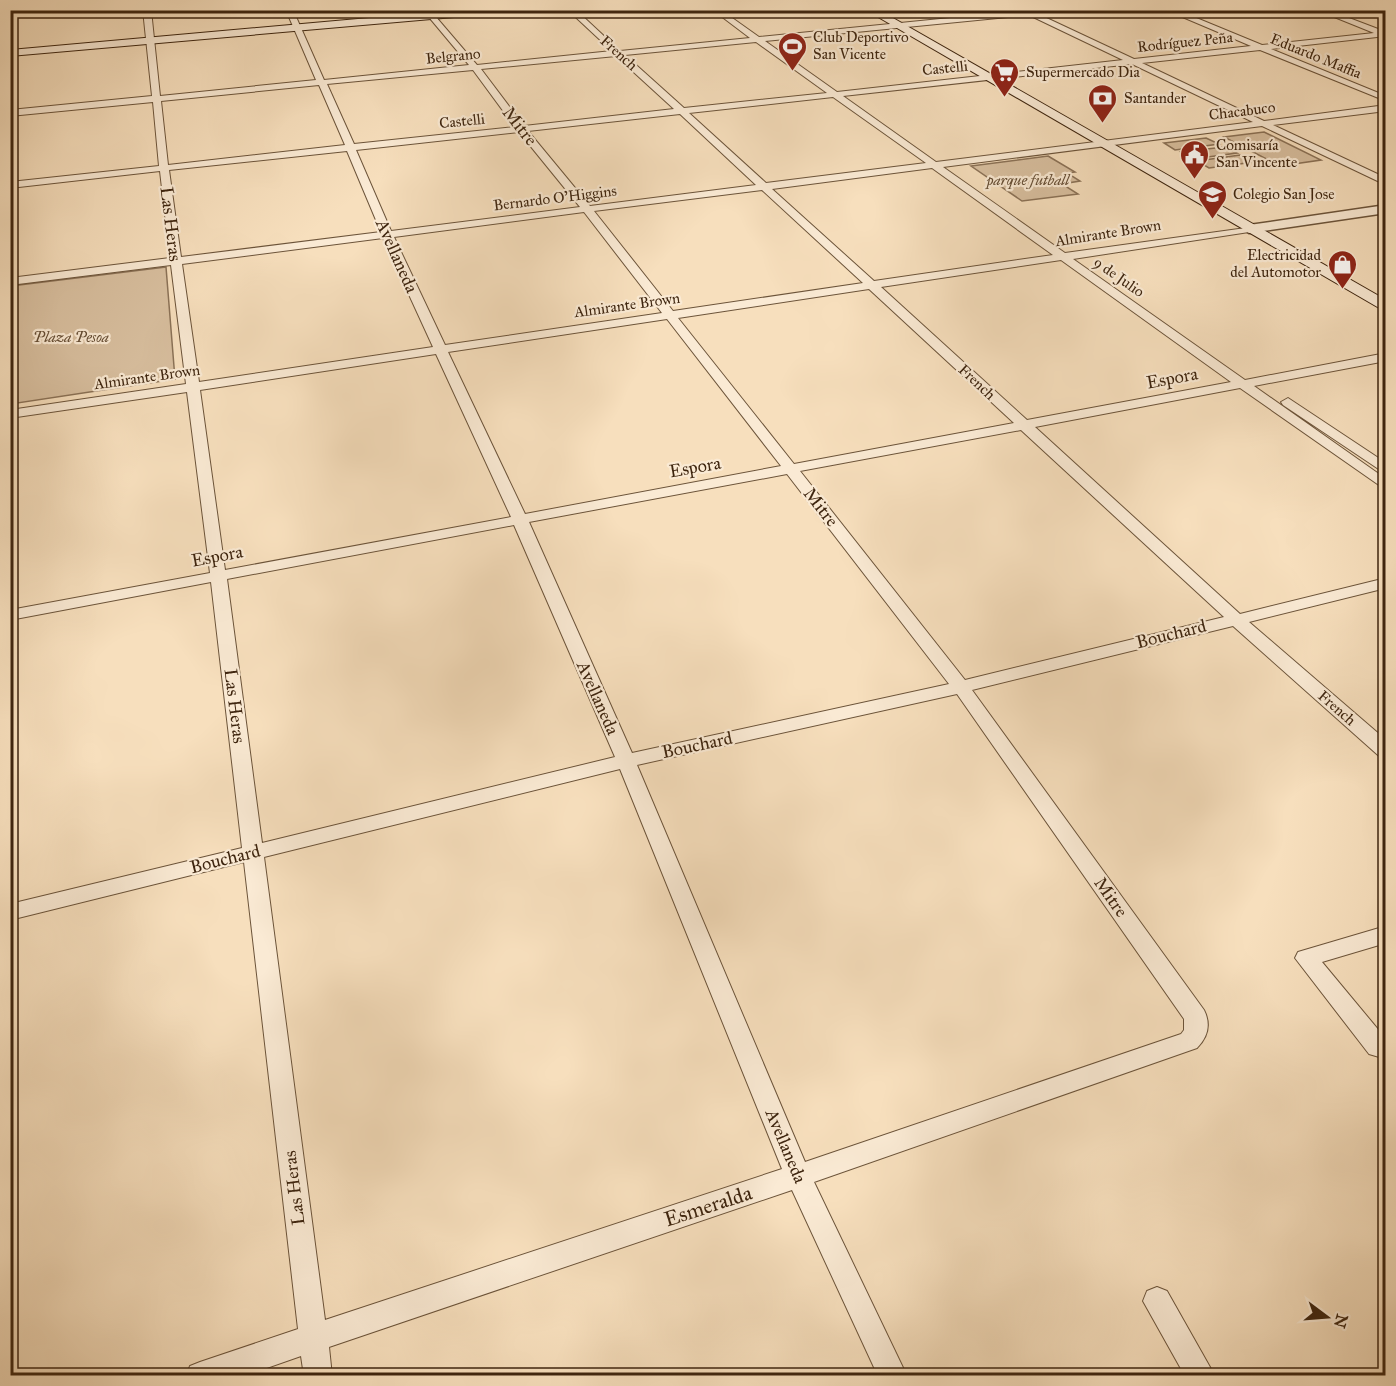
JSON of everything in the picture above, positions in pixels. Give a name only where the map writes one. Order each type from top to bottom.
[{"type":"main road","points":[[10,51],[454,10]]},
{"type":"main road","points":[[428,13],[500,10]]},
{"type":"main road","points":[[871,10],[897,27],[1117,142],[1386,293]]},
{"type":"main road","points":[[885,10],[1102,144],[1386,307]]},
{"type":"street","name":"Las Heras","points":[[147,10],[164,168],[254,853],[318,1376]]},
{"type":"street","name":"Avellaneda","points":[[289,10],[387,234],[519,518],[626,760],[798,1176],[893,1376]]},
{"type":"street","name":"French","points":[[571,10],[1235,618],[1386,751]]},
{"type":"street","name":"9 de Julio","points":[[716,10],[1386,486]]},
{"type":"street","name":"9 de Julio","points":[[731,10],[1386,470]]},
{"type":"street","name":"Belgrano","points":[[10,113],[1057,10]]},
{"type":"street","name":"Eduardo Maffia","points":[[1169,10],[1386,99]]},
{"type":"street","points":[[1320,10],[1385,34]]},
{"type":"street","points":[[1028,12],[1386,182]]},
{"type":"street","name":"Mitre","points":[[428,13],[475,67],[522,130],[587,209],[961,687],[1196,1017]]},
{"type":"street","name":"Rodríguez Peña","points":[[994,78],[1385,34]]},
{"type":"street","name":"Castelli","points":[[10,185],[994,78]]},
{"type":"street","name":"Chacabuco","points":[[1102,144],[1386,108]]},
{"type":"street","name":"Bernardo O'Higgins","points":[[10,282],[1102,144]]},
{"type":"street","points":[[1249,228],[1386,209]]},
{"type":"street","name":"Almirante Brown","points":[[10,414],[1249,228]]},
{"type":"street","name":"Espora","points":[[10,615],[1386,357]]},
{"type":"street","name":"Bouchard","points":[[10,912],[626,760],[961,687],[1235,618],[1386,583]]},
{"type":"street","points":[[1386,933],[1306,958],[1377,1047],[1386,1049]]},
{"type":"street","name":"Esmeralda","points":[[200,1376],[798,1176],[1189,1041],[1196,1034],[1196,1017]]},
{"type":"street","points":[[1157,1301],[1201,1376]]},
{"type":"green space","points":[[1264,132],[1321,160],[1280,166],[1224,137]]},
{"type":"green space","points":[[1206,138],[1219,144],[1175,150],[1164,143]]},
{"type":"green space","points":[[1224,147],[1237,153],[1193,159],[1181,152]]},
{"type":"green space","points":[[1240,155],[1254,162],[1209,168],[1197,161]]},
{"type":"green space","name":"parque futball","points":[[1048,156],[1075,172],[1067,173],[1080,181],[1062,184],[1078,194],[1022,201],[971,166]]},
{"type":"green space","name":"Plaza Pesoa","points":[[166,267],[175,379],[11,404],[11,286]]},
{"type":"place","name":"Club Deportivo San Vicente","points":[[792,72]]},
{"type":"place","name":"Supermercado Dia","points":[[1005,98]]},
{"type":"place","name":"Santander","points":[[1103,124]]},
{"type":"place","name":"Comisaría San Vincente","points":[[1195,180]]},
{"type":"place","name":"Colegio San Jose","points":[[1212,220]]},
{"type":"place","name":"Electricidad del Automotor","points":[[1342,290]]}]
